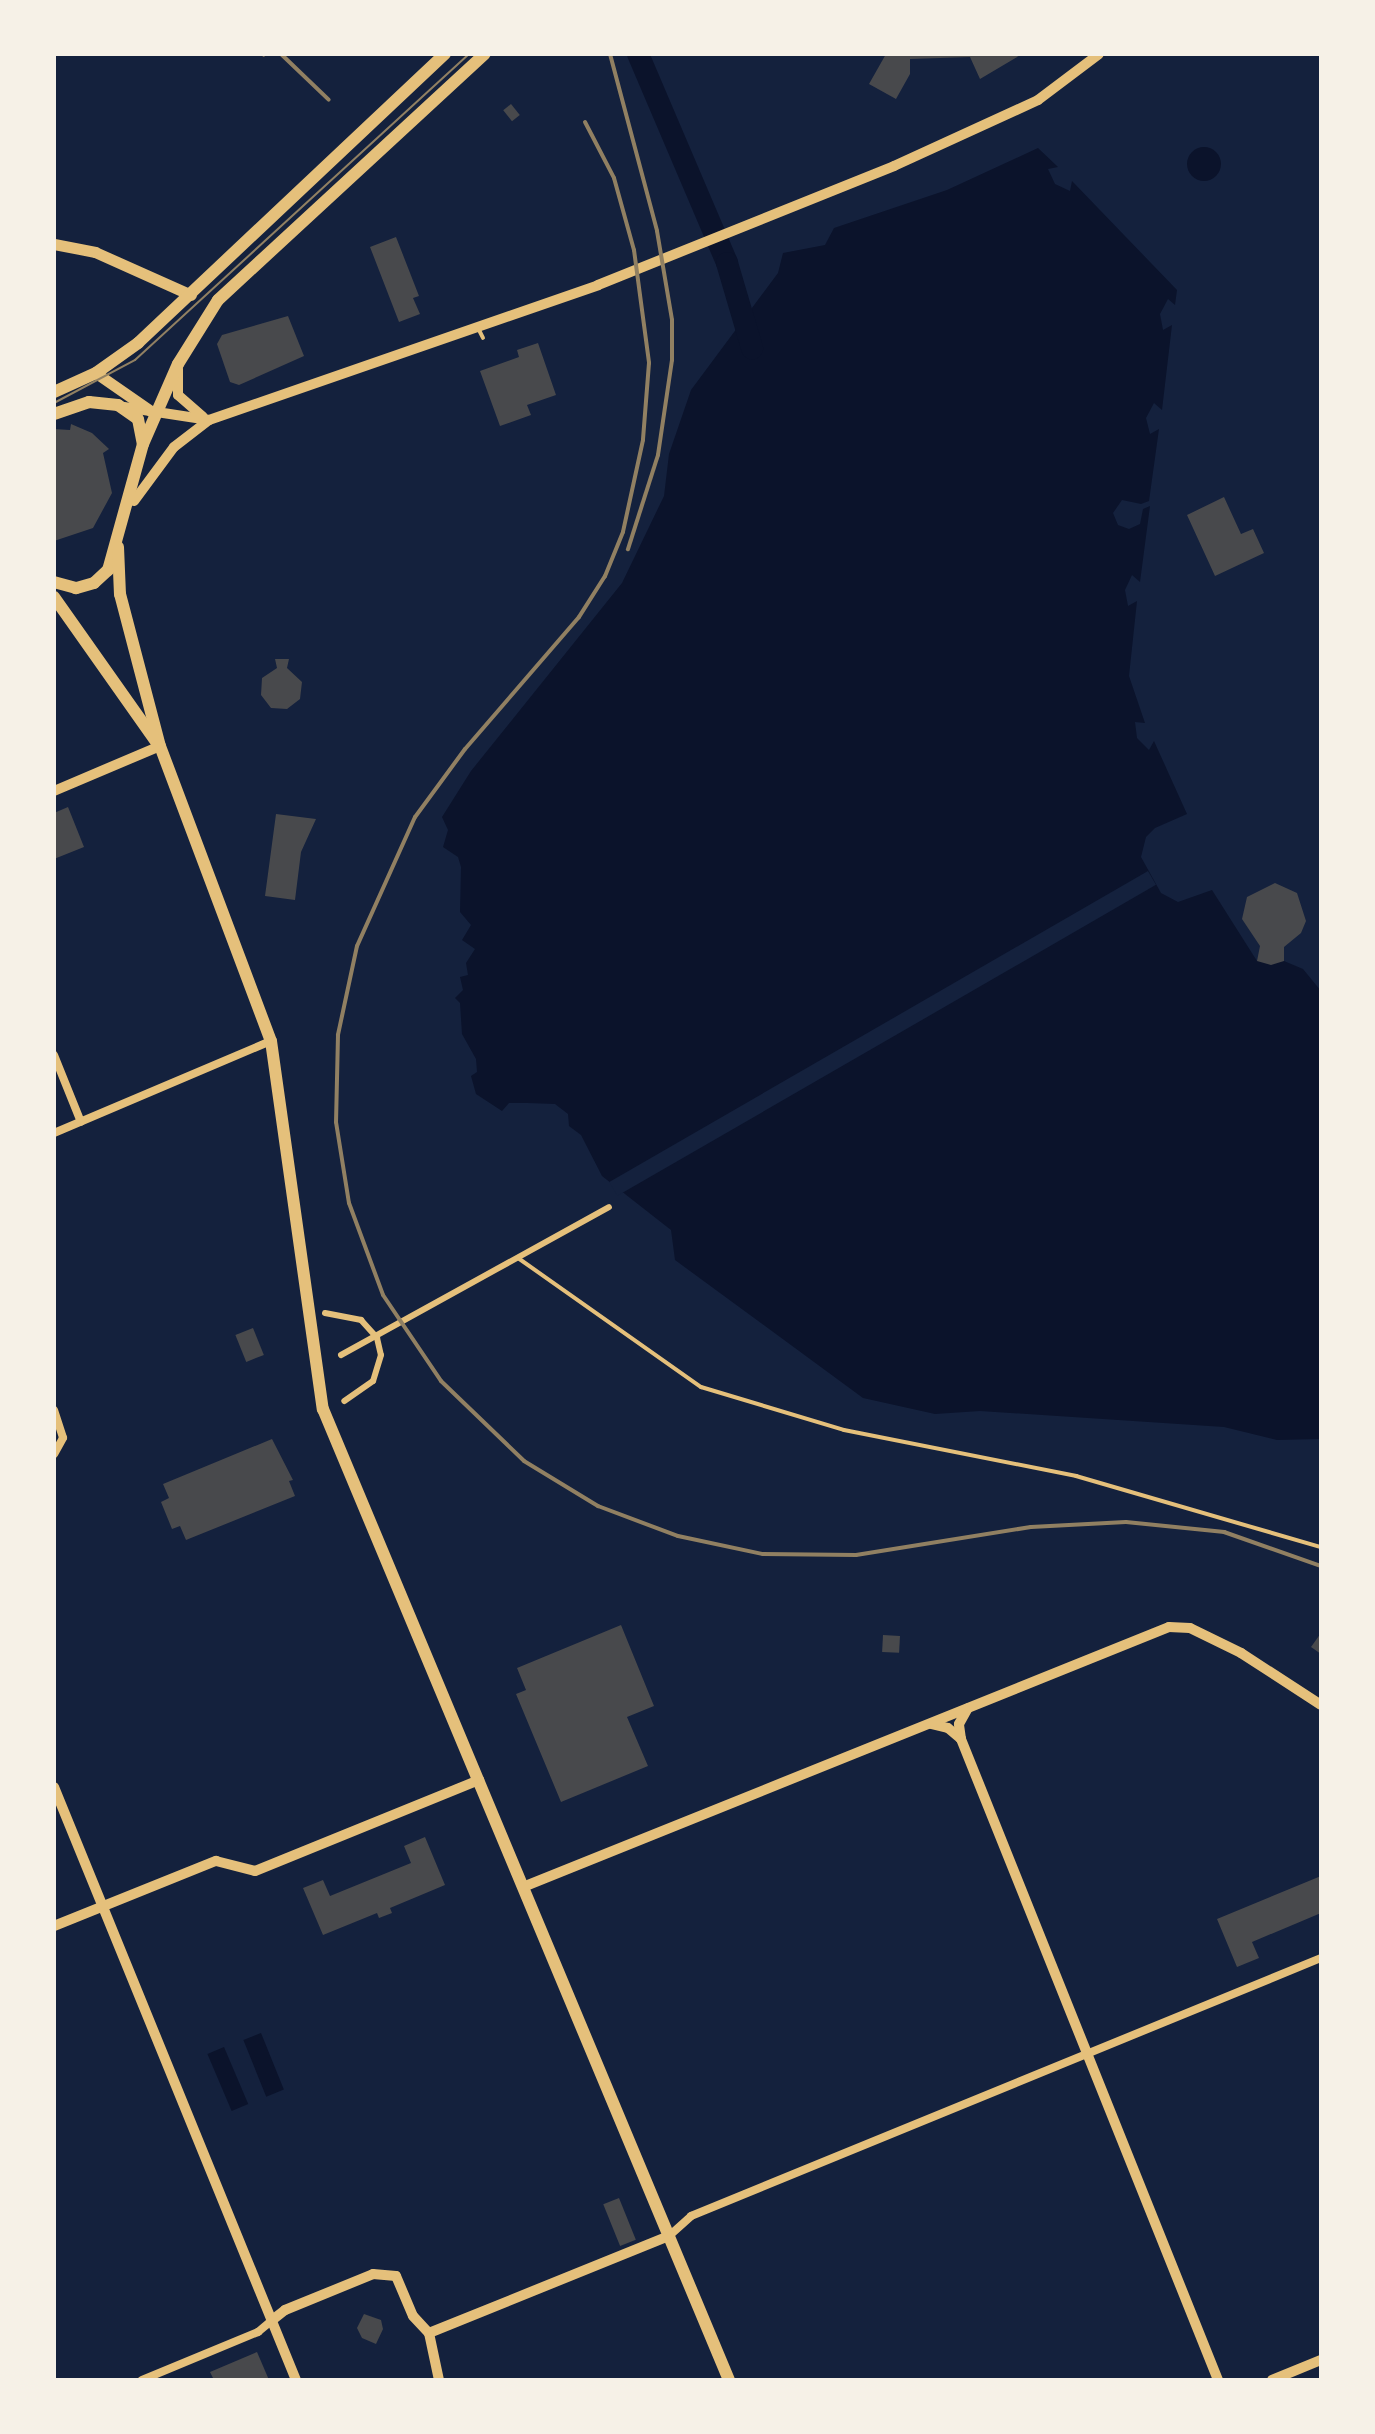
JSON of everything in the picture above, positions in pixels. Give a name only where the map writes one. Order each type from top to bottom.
[{"type":"main road","points":[[54,392],[96,373],[191,295],[445,54]]},
{"type":"main road","points":[[482,56],[245,272],[197,329],[143,444],[118,547],[120,594],[160,746],[271,1041],[323,1409],[729,2380]]},
{"type":"main road","points":[[54,244],[95,252],[191,295]]},
{"type":"main road","points":[[96,373],[155,414]]},
{"type":"main road","points":[[54,414],[89,402],[118,405],[138,419],[143,444]]},
{"type":"main road","points":[[54,582],[76,588],[94,583],[108,570],[118,547]]},
{"type":"main road","points":[[54,597],[132,714],[160,746]]},
{"type":"street","points":[[134,501],[174,447],[209,420],[598,285],[817,198],[1038,100],[1099,54]]},
{"type":"street","points":[[178,364],[178,395],[185,405],[209,420]]},
{"type":"street","points":[[118,405],[155,414],[209,420]]},
{"type":"street","points":[[121,529],[128,512]]},
{"type":"street","points":[[54,791],[160,746]]},
{"type":"street","points":[[54,1133],[271,1041]]},
{"type":"street","points":[[54,1055],[81,1122]]},
{"type":"street","points":[[341,1355],[377,1338],[609,1207]]},
{"type":"street","points":[[325,1313],[361,1320],[377,1338],[381,1355],[373,1381],[344,1401]]},
{"type":"street","points":[[54,1410],[61,1445],[54,1454]]},
{"type":"street","points":[[523,1887],[1180,1625],[1241,1653],[1321,1705]]},
{"type":"street","points":[[968,1708],[959,1724],[961,1739],[1218,2380]]},
{"type":"street","points":[[929,1724],[948,1728],[961,1739]]},
{"type":"street","points":[[54,1926],[216,1861],[255,1871],[479,1780]]},
{"type":"street","points":[[54,1787],[296,2380]]},
{"type":"street","points":[[429,2333],[669,2236],[691,2216],[1321,1958]]},
{"type":"street","points":[[142,2380],[258,2332],[285,2310],[373,2274],[396,2276],[413,2316],[429,2333],[439,2380]]},
{"type":"street","points":[[1272,2380],[1321,2360]]},
{"type":"lane","points":[[477,326],[483,338]]},
{"type":"lane","points":[[516,1257],[701,1387],[844,1430],[1076,1476],[1321,1547]]},
{"type":"water","points":[[1204,147],[1216,152],[1221,164],[1216,176],[1204,181],[1192,176],[1187,164],[1192,152]]},
{"type":"water","points":[[1038,148],[1058,167],[1048,169],[1055,184],[1070,191],[1072,181],[1177,290],[1175,305],[1168,299],[1160,314],[1163,330],[1172,325],[1162,410],[1154,403],[1146,418],[1150,434],[1159,429],[1149,501],[1141,504],[1122,500],[1113,513],[1118,525],[1129,529],[1140,524],[1143,509],[1150,506],[1140,582],[1132,575],[1125,590],[1128,606],[1137,601],[1129,676],[1145,723],[1135,722],[1137,738],[1149,750],[1154,741],[1187,814],[1155,828],[1146,837],[1141,857],[1161,893],[1178,902],[1212,890],[1257,961],[1284,961],[1303,969],[1321,991],[1321,1439],[1277,1440],[1224,1427],[980,1411],[935,1414],[863,1398],[675,1260],[671,1230],[602,1176],[581,1135],[569,1126],[568,1114],[555,1104],[509,1103],[502,1111],[476,1094],[471,1076],[477,1072],[476,1059],[462,1034],[460,1003],[455,998],[463,990],[460,977],[468,975],[466,963],[475,949],[462,940],[471,925],[460,912],[461,867],[458,857],[443,847],[448,830],[442,817],[471,771],[622,583],[664,496],[669,454],[691,390],[778,273],[783,253],[825,245],[834,228],[947,190]]},
{"type":"water","points":[[261,2033],[284,2090],[266,2097],[243,2040]]},
{"type":"water","points":[[224,2047],[248,2104],[232,2111],[207,2054]]},
{"type":"pier","points":[[1148,871],[1156,885],[617,1196],[609,1182]]},
{"type":"building","points":[[886,54],[1022,54],[980,79],[970,57],[910,59],[910,74],[896,99],[869,84]]},
{"type":"building","points":[[511,104],[520,115],[512,121],[503,110]]},
{"type":"building","points":[[396,237],[419,296],[413,298],[420,314],[399,322],[370,247]]},
{"type":"building","points":[[288,316],[304,356],[239,385],[230,382],[217,344],[222,335]]},
{"type":"building","points":[[538,343],[556,395],[527,405],[531,415],[500,426],[480,371],[519,357],[517,350]]},
{"type":"building","points":[[71,424],[92,433],[109,449],[103,453],[112,493],[93,528],[54,541],[54,429],[70,430]]},
{"type":"building","points":[[1224,497],[1241,534],[1253,529],[1264,553],[1215,576],[1187,515]]},
{"type":"building","points":[[275,659],[289,659],[287,668],[302,682],[300,699],[287,709],[271,708],[261,695],[262,678],[277,668]]},
{"type":"building","points":[[68,807],[84,847],[54,859],[54,813]]},
{"type":"building","points":[[276,814],[316,819],[301,852],[295,900],[265,896]]},
{"type":"building","points":[[1275,883],[1297,893],[1306,921],[1301,933],[1284,947],[1284,961],[1271,965],[1257,961],[1260,946],[1242,919],[1247,897]]},
{"type":"building","points":[[253,1328],[264,1355],[246,1362],[235,1335]]},
{"type":"building","points":[[272,1439],[293,1480],[289,1481],[295,1496],[186,1540],[180,1526],[172,1529],[161,1502],[169,1498],[163,1484]]},
{"type":"building","points":[[621,1625],[654,1706],[627,1717],[648,1766],[561,1802],[516,1694],[526,1690],[517,1668]]},
{"type":"building","points":[[1321,1633],[1321,1654],[1311,1647]]},
{"type":"building","points":[[883,1635],[900,1636],[899,1653],[882,1652]]},
{"type":"building","points":[[425,1837],[445,1885],[390,1908],[392,1913],[379,1918],[377,1913],[323,1935],[303,1888],[323,1880],[330,1896],[411,1863],[404,1846]]},
{"type":"building","points":[[1321,1876],[1321,1913],[1252,1942],[1259,1958],[1237,1967],[1217,1919]]},
{"type":"building","points":[[619,2198],[636,2240],[620,2246],[603,2204]]},
{"type":"building","points":[[364,2314],[381,2320],[383,2329],[376,2344],[362,2338],[357,2328]]},
{"type":"building","points":[[257,2352],[269,2380],[214,2380],[210,2372]]},
{"type":"waterway","points":[[638,54],[727,263],[752,348]]},
{"type":"tram line","points":[[54,403],[135,360],[469,54]]},
{"type":"railway","points":[[281,54],[329,100]]},
{"type":"railway","points":[[610,54],[657,231],[672,320],[672,360],[658,455],[628,549]]},
{"type":"railway","points":[[585,122],[614,178],[634,250],[649,363],[643,440],[623,532],[605,576],[579,617],[465,749],[415,817],[357,946],[338,1035],[336,1122],[349,1203],[383,1295],[441,1381],[524,1461],[598,1506],[678,1536],[763,1554],[856,1555],[1031,1527],[1126,1522],[1224,1532],[1321,1566]]}]
